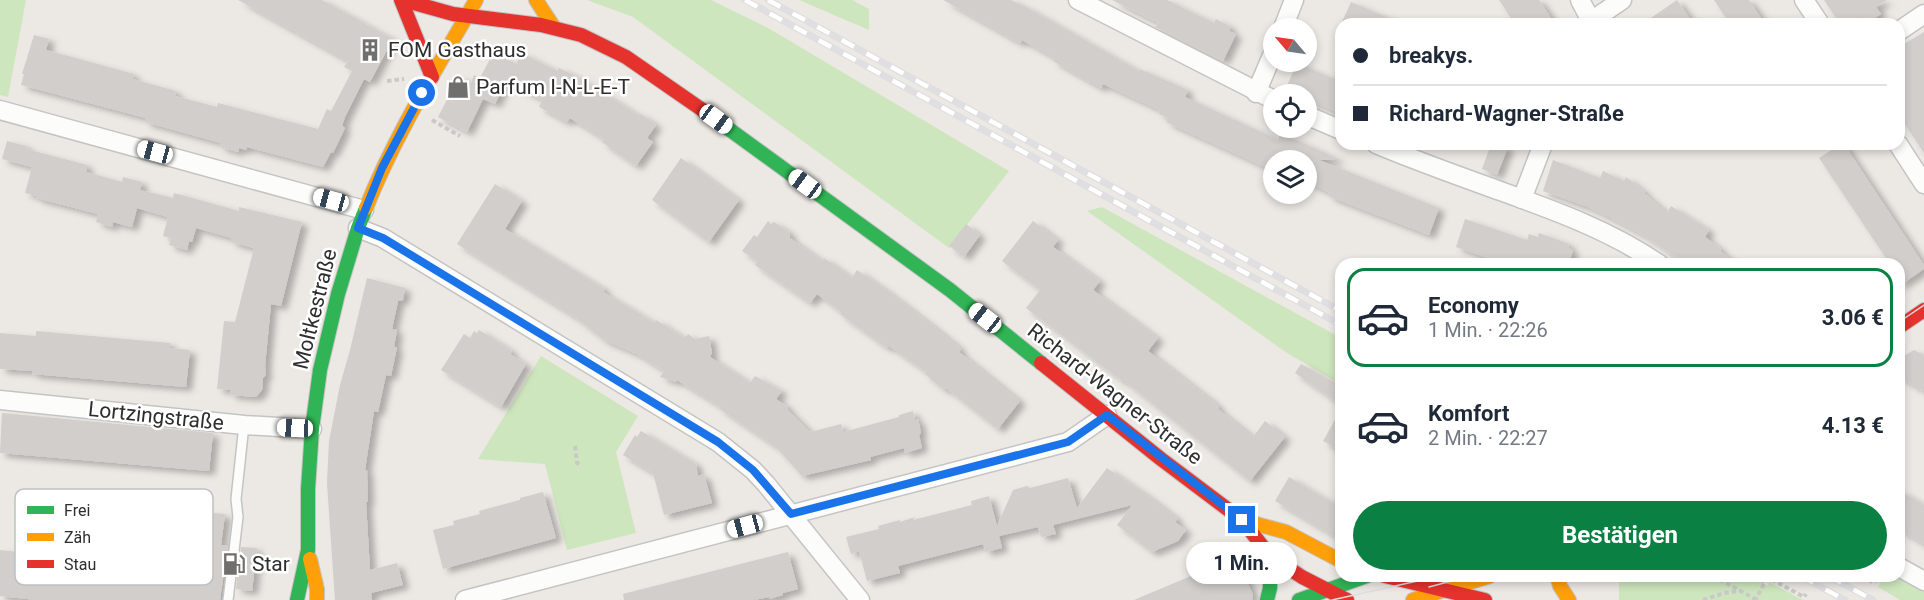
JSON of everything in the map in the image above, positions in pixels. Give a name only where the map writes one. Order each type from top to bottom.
[{"type":"main road","name":"Richard-Wagner-Straße","points":[[402,0],[467,17],[553,27],[583,35],[618,52],[672,88],[940,283],[1242,520],[1270,556],[1302,577],[1347,600]]},
{"type":"main road","points":[[402,0],[432,77]]},
{"type":"main road","name":"Moltkestraße","points":[[297,600],[308,550],[308,489],[312,429],[320,370],[338,294],[364,210],[382,168],[476,0]]},
{"type":"main road","points":[[536,0],[553,27]]},
{"type":"main road","name":"Richard-Wagner-Straße","points":[[1242,520],[1286,532],[1335,558]]},
{"type":"main road","name":"Moltkestraße","points":[[308,550],[317,589],[317,600]]},
{"type":"main road","points":[[1268,600],[1270,556]]},
{"type":"main road","points":[[1299,600],[1350,582]]},
{"type":"main road","points":[[1413,582],[1485,600]]},
{"type":"main road","points":[[1413,600],[1469,582]]},
{"type":"main road","points":[[1559,582],[1569,600]]},
{"type":"street","points":[[1078,0],[1263,96]]},
{"type":"street","points":[[1287,18],[1294,0]]},
{"type":"street","points":[[1580,0],[1589,18]]},
{"type":"street","points":[[1598,18],[1622,0]]},
{"type":"street","points":[[1804,0],[1816,18]]},
{"type":"street","points":[[1905,27],[1924,14]]},
{"type":"street","points":[[1256,93],[1265,72]]},
{"type":"street","points":[[0,110],[364,210]]},
{"type":"street","points":[[1317,120],[1335,127]]},
{"type":"street","points":[[1391,150],[1607,232],[1649,258]]},
{"type":"street","points":[[1522,199],[1541,150]]},
{"type":"street","points":[[1902,150],[1924,184]]},
{"type":"street","points":[[358,228],[383,238],[718,442],[753,470],[860,600]]},
{"type":"street","name":"Lortzingstraße","points":[[0,400],[244,425],[312,429]]},
{"type":"street","points":[[465,600],[486,598],[791,514],[1068,442],[1107,415]]},
{"type":"street","points":[[1905,570],[1924,581]]},
{"type":"lane","points":[[228,600],[238,517],[236,499],[244,425]]},
{"type":"path","points":[[413,110],[460,136]]},
{"type":"path","points":[[575,446],[577,463],[582,465]]},
{"type":"path","points":[[1724,582],[1757,600],[1765,582]]},
{"type":"path","points":[[1776,582],[1804,597],[1806,594]]},
{"type":"path","points":[[1702,600],[1740,591]]},
{"type":"green space","points":[[0,0],[26,0],[8,97],[0,95]]},
{"type":"green space","points":[[587,0],[711,0],[768,28],[1009,171],[949,248],[633,17]]},
{"type":"green space","points":[[799,0],[852,0],[869,9],[869,30]]},
{"type":"green space","points":[[1102,207],[1335,335],[1335,381],[1287,353],[1087,211]]},
{"type":"green space","points":[[541,356],[638,416],[616,452],[636,533],[567,550],[545,464],[478,459]]},
{"type":"green space","points":[[1905,580],[1924,591],[1924,600],[1900,600],[1878,587],[1881,582]]},
{"type":"green space","points":[[1619,582],[1760,582],[1767,586],[1769,582],[1803,600],[1619,600]]},
{"type":"building","points":[[238,0],[322,0],[393,39],[370,82],[364,79],[345,117],[342,126],[345,128],[333,153],[331,152],[323,167],[247,147],[246,150],[239,148],[238,152],[220,147],[221,143],[145,122],[146,118],[21,85],[24,74],[22,74],[34,35],[49,39],[46,50],[134,74],[132,79],[176,91],[175,96],[217,107],[218,103],[318,129],[327,109],[331,111],[352,71],[344,67],[348,61]]},
{"type":"building","points":[[943,0],[1011,0],[1028,8],[1139,71],[1140,69],[1188,90],[1185,97],[1263,133],[1263,138],[1278,140],[1279,138],[1291,138],[1341,160],[1319,160],[1439,208],[1429,235],[1328,196],[1330,193],[1317,187],[1317,150],[1263,150],[1263,166],[1166,122],[1168,118],[1159,114],[1160,110],[1103,84],[1101,88],[1053,61],[1055,58],[1022,40],[1020,43]]},
{"type":"building","points":[[1112,0],[1167,0],[1214,23],[1216,19],[1231,27],[1229,31],[1236,34],[1223,61],[1155,27],[1158,23]]},
{"type":"building","points":[[1499,0],[1539,0],[1551,18],[1511,18]]},
{"type":"building","points":[[1677,0],[1690,18],[1651,18]]},
{"type":"building","points":[[1714,0],[1749,0],[1761,18],[1726,18]]},
{"type":"building","points":[[1824,0],[1887,0],[1876,7],[1881,14],[1875,18],[1836,18]]},
{"type":"building","points":[[1351,2],[1389,18],[1344,18]]},
{"type":"building","points":[[1924,32],[1924,153],[1905,124],[1905,43]]},
{"type":"building","points":[[493,53],[516,64],[522,53],[557,71],[559,68],[576,76],[656,125],[647,138],[653,142],[636,166],[602,142],[604,139],[570,118],[567,122],[539,107],[542,100],[506,81],[495,104],[483,99],[467,132],[438,117],[459,76],[471,83],[474,75],[480,78]]},
{"type":"building","points":[[1293,72],[1317,72],[1335,79],[1335,111],[1317,104],[1317,84],[1288,84]]},
{"type":"building","points":[[7,141],[27,146],[26,149],[87,165],[86,172],[122,182],[123,177],[142,182],[140,190],[173,198],[174,193],[239,211],[239,207],[302,222],[281,306],[271,304],[266,375],[263,378],[262,390],[256,397],[230,395],[231,390],[217,389],[224,321],[235,322],[254,248],[231,242],[232,238],[196,228],[187,250],[169,245],[171,238],[163,236],[168,217],[137,208],[132,227],[113,222],[112,227],[96,222],[98,214],[36,198],[37,196],[25,193],[32,167],[2,159]]},
{"type":"building","points":[[1489,150],[1507,150],[1497,175],[1482,169]]},
{"type":"building","points":[[1832,150],[1848,150],[1924,265],[1924,269],[1905,282],[1905,258],[1886,258],[1819,158]]},
{"type":"building","points":[[681,158],[739,200],[709,242],[652,200]]},
{"type":"building","points":[[1553,160],[1600,178],[1603,171],[1624,181],[1626,177],[1667,213],[1671,206],[1709,230],[1705,237],[1729,258],[1677,258],[1643,235],[1609,217],[1543,191]]},
{"type":"building","points":[[495,184],[522,201],[505,229],[605,289],[603,292],[655,323],[656,320],[685,338],[688,334],[695,339],[709,336],[712,353],[710,357],[750,383],[755,376],[782,391],[776,399],[788,407],[787,409],[810,432],[841,424],[843,432],[913,411],[915,420],[918,419],[922,448],[905,453],[904,448],[870,457],[871,460],[802,476],[776,447],[720,409],[721,407],[677,380],[676,382],[660,377],[664,371],[637,354],[604,340],[575,317],[457,244]]},
{"type":"building","points":[[1465,219],[1527,240],[1529,234],[1538,237],[1539,233],[1569,244],[1568,248],[1573,250],[1571,258],[1488,258],[1456,247]]},
{"type":"building","points":[[768,221],[771,224],[774,222],[790,233],[790,238],[822,261],[824,258],[852,278],[857,270],[886,290],[961,349],[959,352],[1020,401],[998,429],[946,388],[944,390],[925,374],[926,372],[889,346],[887,348],[817,294],[810,303],[755,265],[757,261],[742,251],[754,235],[757,237]]},
{"type":"building","points":[[1033,221],[1058,240],[1053,247],[1100,281],[1093,290],[1158,338],[1148,351],[1210,399],[1219,407],[1218,409],[1253,437],[1265,421],[1285,437],[1250,481],[1123,380],[1026,308],[1040,290],[1002,261]]},
{"type":"building","points":[[966,224],[980,235],[964,257],[949,246]]},
{"type":"building","points":[[367,278],[405,288],[403,300],[398,301],[392,329],[397,330],[394,347],[397,347],[391,376],[386,375],[378,412],[374,411],[365,470],[367,470],[368,502],[366,502],[370,570],[397,563],[403,585],[371,593],[372,600],[335,600],[327,483],[329,441],[340,385]]},
{"type":"building","points":[[479,330],[512,351],[510,354],[526,364],[501,407],[441,370],[464,334],[470,338],[474,331],[477,333]]},
{"type":"building","points":[[36,331],[170,343],[170,348],[190,350],[186,387],[32,374],[33,371],[0,369],[0,333],[36,336]]},
{"type":"building","points":[[1914,350],[1924,355],[1924,391],[1905,380],[1905,355]]},
{"type":"building","points":[[1301,364],[1335,383],[1335,401],[1295,373]]},
{"type":"building","points":[[2,413],[213,433],[209,471],[0,453]]},
{"type":"building","points":[[1335,420],[1335,448],[1323,441]]},
{"type":"building","points":[[641,431],[696,464],[698,476],[704,474],[712,503],[664,515],[653,473],[623,455],[635,435],[637,437]]},
{"type":"building","points":[[1107,468],[1178,519],[1175,522],[1186,530],[1178,541],[1152,552],[1117,525],[1132,505],[1053,525],[1056,534],[1041,537],[1038,527],[999,536],[1002,548],[986,552],[983,544],[898,566],[900,573],[867,581],[859,551],[851,554],[846,537],[879,529],[878,526],[900,520],[900,522],[915,517],[913,520],[972,505],[971,501],[989,496],[997,526],[1013,490],[1027,486],[1030,488],[1068,478],[1077,508]]},
{"type":"building","points":[[1289,477],[1335,504],[1335,536],[1275,501]]},
{"type":"building","points":[[543,492],[556,538],[443,569],[433,530],[454,525],[453,521],[480,514],[479,511]]},
{"type":"building","points":[[1905,494],[1924,505],[1924,544],[1905,533]]},
{"type":"building","points":[[213,513],[225,514],[221,545],[228,545],[220,600],[37,600],[0,596],[0,550],[15,552],[15,585],[213,585]]},
{"type":"building","points":[[241,547],[257,548],[252,591],[236,589]]},
{"type":"building","points":[[788,552],[798,589],[783,593],[783,595],[754,600],[624,600],[623,594]]},
{"type":"building","points":[[1229,560],[1242,570],[1253,595],[1252,600],[1134,600]]},
{"type":"tram line","points":[[1905,318],[1924,305]]},
{"type":"tram line","points":[[1332,600],[1413,582]]},
{"type":"tram line","points":[[1429,587],[1448,582]]},
{"type":"railway","points":[[745,0],[1335,322]]},
{"type":"railway","points":[[768,0],[1335,308]]},
{"type":"railway","points":[[1812,582],[1845,600]]},
{"type":"railway","points":[[1840,582],[1873,600]]},
{"type":"traffic: fast","points":[[704,111],[950,290],[1041,363]]},
{"type":"traffic: fast","points":[[297,600],[308,550],[308,489],[312,429],[320,370],[338,294],[366,208]]},
{"type":"traffic: fast","points":[[1267,600],[1270,588],[1270,556]]},
{"type":"traffic: fast","points":[[1299,600],[1350,582]]},
{"type":"traffic: slow","points":[[366,208],[403,128],[476,0]]},
{"type":"traffic: slow","points":[[536,0],[553,26]]},
{"type":"traffic: slow","points":[[1242,520],[1286,532],[1335,558]]},
{"type":"traffic: slow","points":[[310,559],[317,589],[317,600]]},
{"type":"traffic: slow","points":[[1413,600],[1471,582]]},
{"type":"traffic: slow","points":[[1559,582],[1569,600]]},
{"type":"traffic: jam","points":[[401,0],[432,77]]},
{"type":"traffic: jam","points":[[403,0],[453,14],[541,25],[581,35],[626,57],[704,111]]},
{"type":"traffic: jam","points":[[1905,323],[1924,310]]},
{"type":"traffic: jam","points":[[1041,363],[1242,520],[1270,556],[1302,577],[1347,600]]},
{"type":"traffic: jam","points":[[1410,582],[1485,600]]},
{"type":"place","name":"FOM Gasthaus","points":[[370,50]]},
{"type":"place","name":"Parfum I-N-L-E-T","points":[[458,87]]},
{"type":"place","name":"Star","points":[[234,564]]},
{"type":"route","points":[[422,93],[382,168],[358,228],[383,238],[718,442],[753,470],[791,514],[1068,442],[1107,415],[1242,520]]}]
